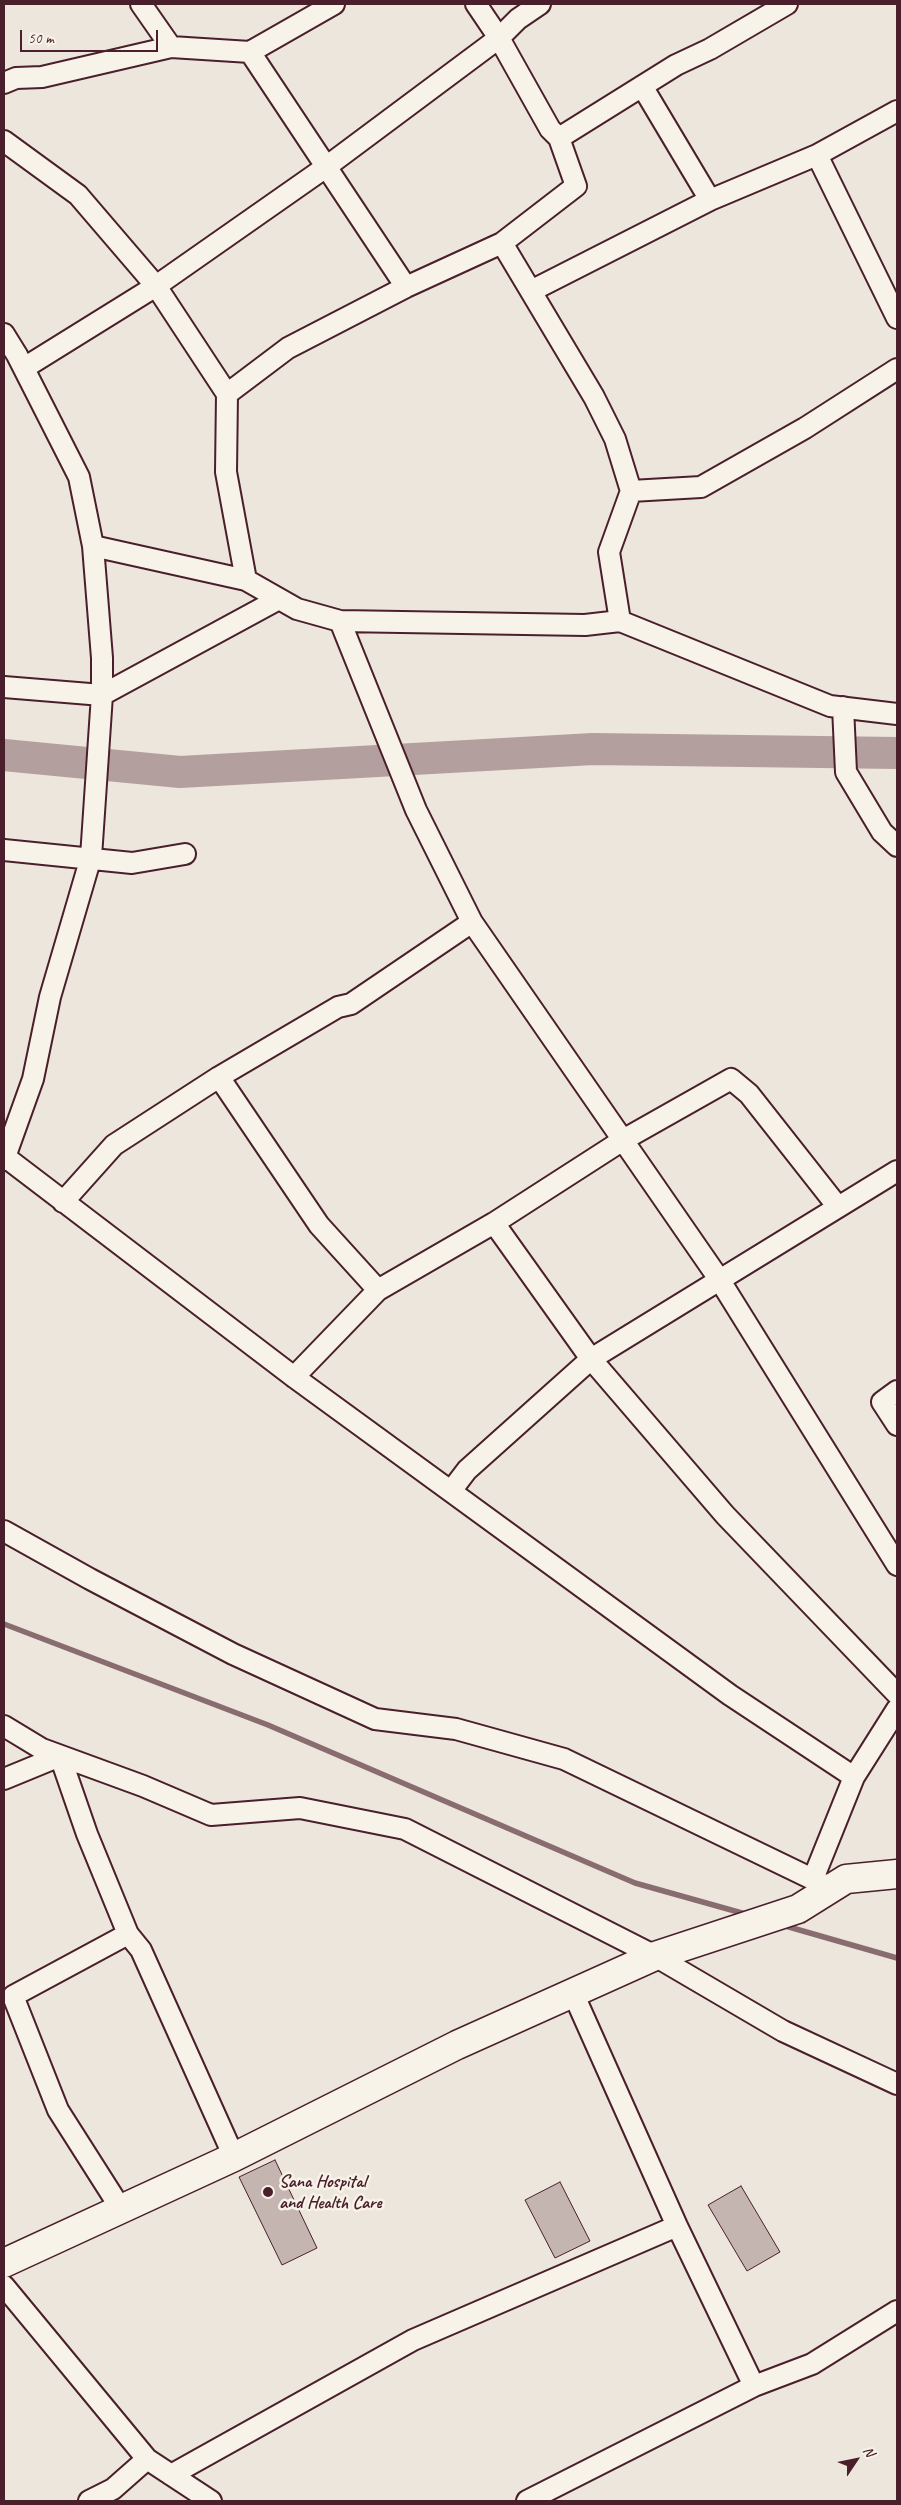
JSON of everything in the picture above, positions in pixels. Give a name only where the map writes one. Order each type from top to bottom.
[{"type":"street","points":[[141,4],[171,47]]},
{"type":"street","points":[[4,83],[16,78],[42,77],[171,47],[250,52],[303,11],[334,4]]},
{"type":"street","points":[[227,394],[288,348],[406,287],[502,243],[576,186],[559,138],[550,129],[499,38],[476,4]]},
{"type":"street","points":[[24,368],[156,286],[326,167],[499,38],[518,19],[540,4]]},
{"type":"street","points":[[559,138],[676,65],[710,49],[786,4]]},
{"type":"street","points":[[250,52],[406,287]]},
{"type":"street","points":[[642,86],[710,200]]},
{"type":"street","points":[[531,291],[710,200],[817,155],[897,112]]},
{"type":"street","points":[[4,141],[78,195],[156,286],[227,394],[226,472],[246,580]]},
{"type":"street","points":[[817,155],[897,318]]},
{"type":"street","points":[[502,243],[594,397],[615,439],[631,491],[609,552],[620,621]]},
{"type":"street","points":[[4,334],[24,368],[79,477],[93,546],[102,658],[102,695],[91,858],[50,997],[34,1080],[4,1157],[294,1377],[730,1695],[854,1777]]},
{"type":"street","points":[[631,491],[701,487],[805,428],[897,369]]},
{"type":"street","points":[[93,546],[246,580],[297,609],[340,621],[585,625],[620,621],[830,706],[897,714]]},
{"type":"street","points":[[4,687],[102,695],[279,599]]},
{"type":"street","points":[[340,621],[416,810],[472,922],[719,1279],[897,1565]]},
{"type":"street","points":[[843,707],[846,772],[882,832],[897,846]]},
{"type":"street","points":[[4,850],[132,863],[185,854]]},
{"type":"street","points":[[62,1202],[114,1145],[219,1077],[338,1007],[351,1004],[472,922]]},
{"type":"street","points":[[219,1077],[319,1225],[378,1290]]},
{"type":"street","points":[[294,1377],[378,1290],[494,1223],[623,1140],[731,1079],[749,1094],[838,1206]]},
{"type":"street","points":[[451,1491],[467,1470],[591,1359],[897,1171]]},
{"type":"street","points":[[494,1223],[591,1359],[726,1516],[897,1694]]},
{"type":"street","points":[[897,1391],[882,1402],[897,1424]]},
{"type":"street","points":[[4,1531],[90,1579],[234,1654],[375,1719],[456,1729],[564,1759],[822,1883],[897,1874]]},
{"type":"street","points":[[4,2262],[234,2156],[457,2046],[656,1956],[798,1909],[822,1883],[854,1777],[897,1709]]},
{"type":"street","points":[[4,1726],[17,1736],[60,1756],[143,1786],[211,1815],[300,1808],[405,1829],[656,1956],[783,2031],[897,2084]]},
{"type":"street","points":[[4,1779],[60,1756]]},
{"type":"street","points":[[60,1756],[87,1834],[128,1934],[140,1950],[234,2156]]},
{"type":"street","points":[[120,2209],[58,2110],[13,1996],[128,1934]]},
{"type":"street","points":[[573,1993],[677,2226],[754,2386]]},
{"type":"street","points":[[171,2475],[414,2340],[677,2226]]},
{"type":"street","points":[[4,2286],[147,2459],[211,2501]]},
{"type":"street","points":[[527,2501],[754,2386],[812,2364],[897,2311]]},
{"type":"street","points":[[89,2501],[113,2489],[147,2459]]},
{"type":"building","points":[[275,2160],[317,2248],[282,2265],[239,2177]]},
{"type":"building","points":[[560,2182],[590,2241],[555,2258],[525,2200]]},
{"type":"building","points":[[741,2186],[780,2252],[747,2271],[708,2205]]},
{"type":"waterway","points":[[4,755],[180,772],[593,749],[897,753]]},
{"type":"waterway","points":[[4,1624],[268,1725],[635,1883],[749,1915]]},
{"type":"waterway","points":[[782,1925],[897,1958]]},
{"type":"place","name":"Sana Hospital and Health Care","points":[[268,2192]]}]
